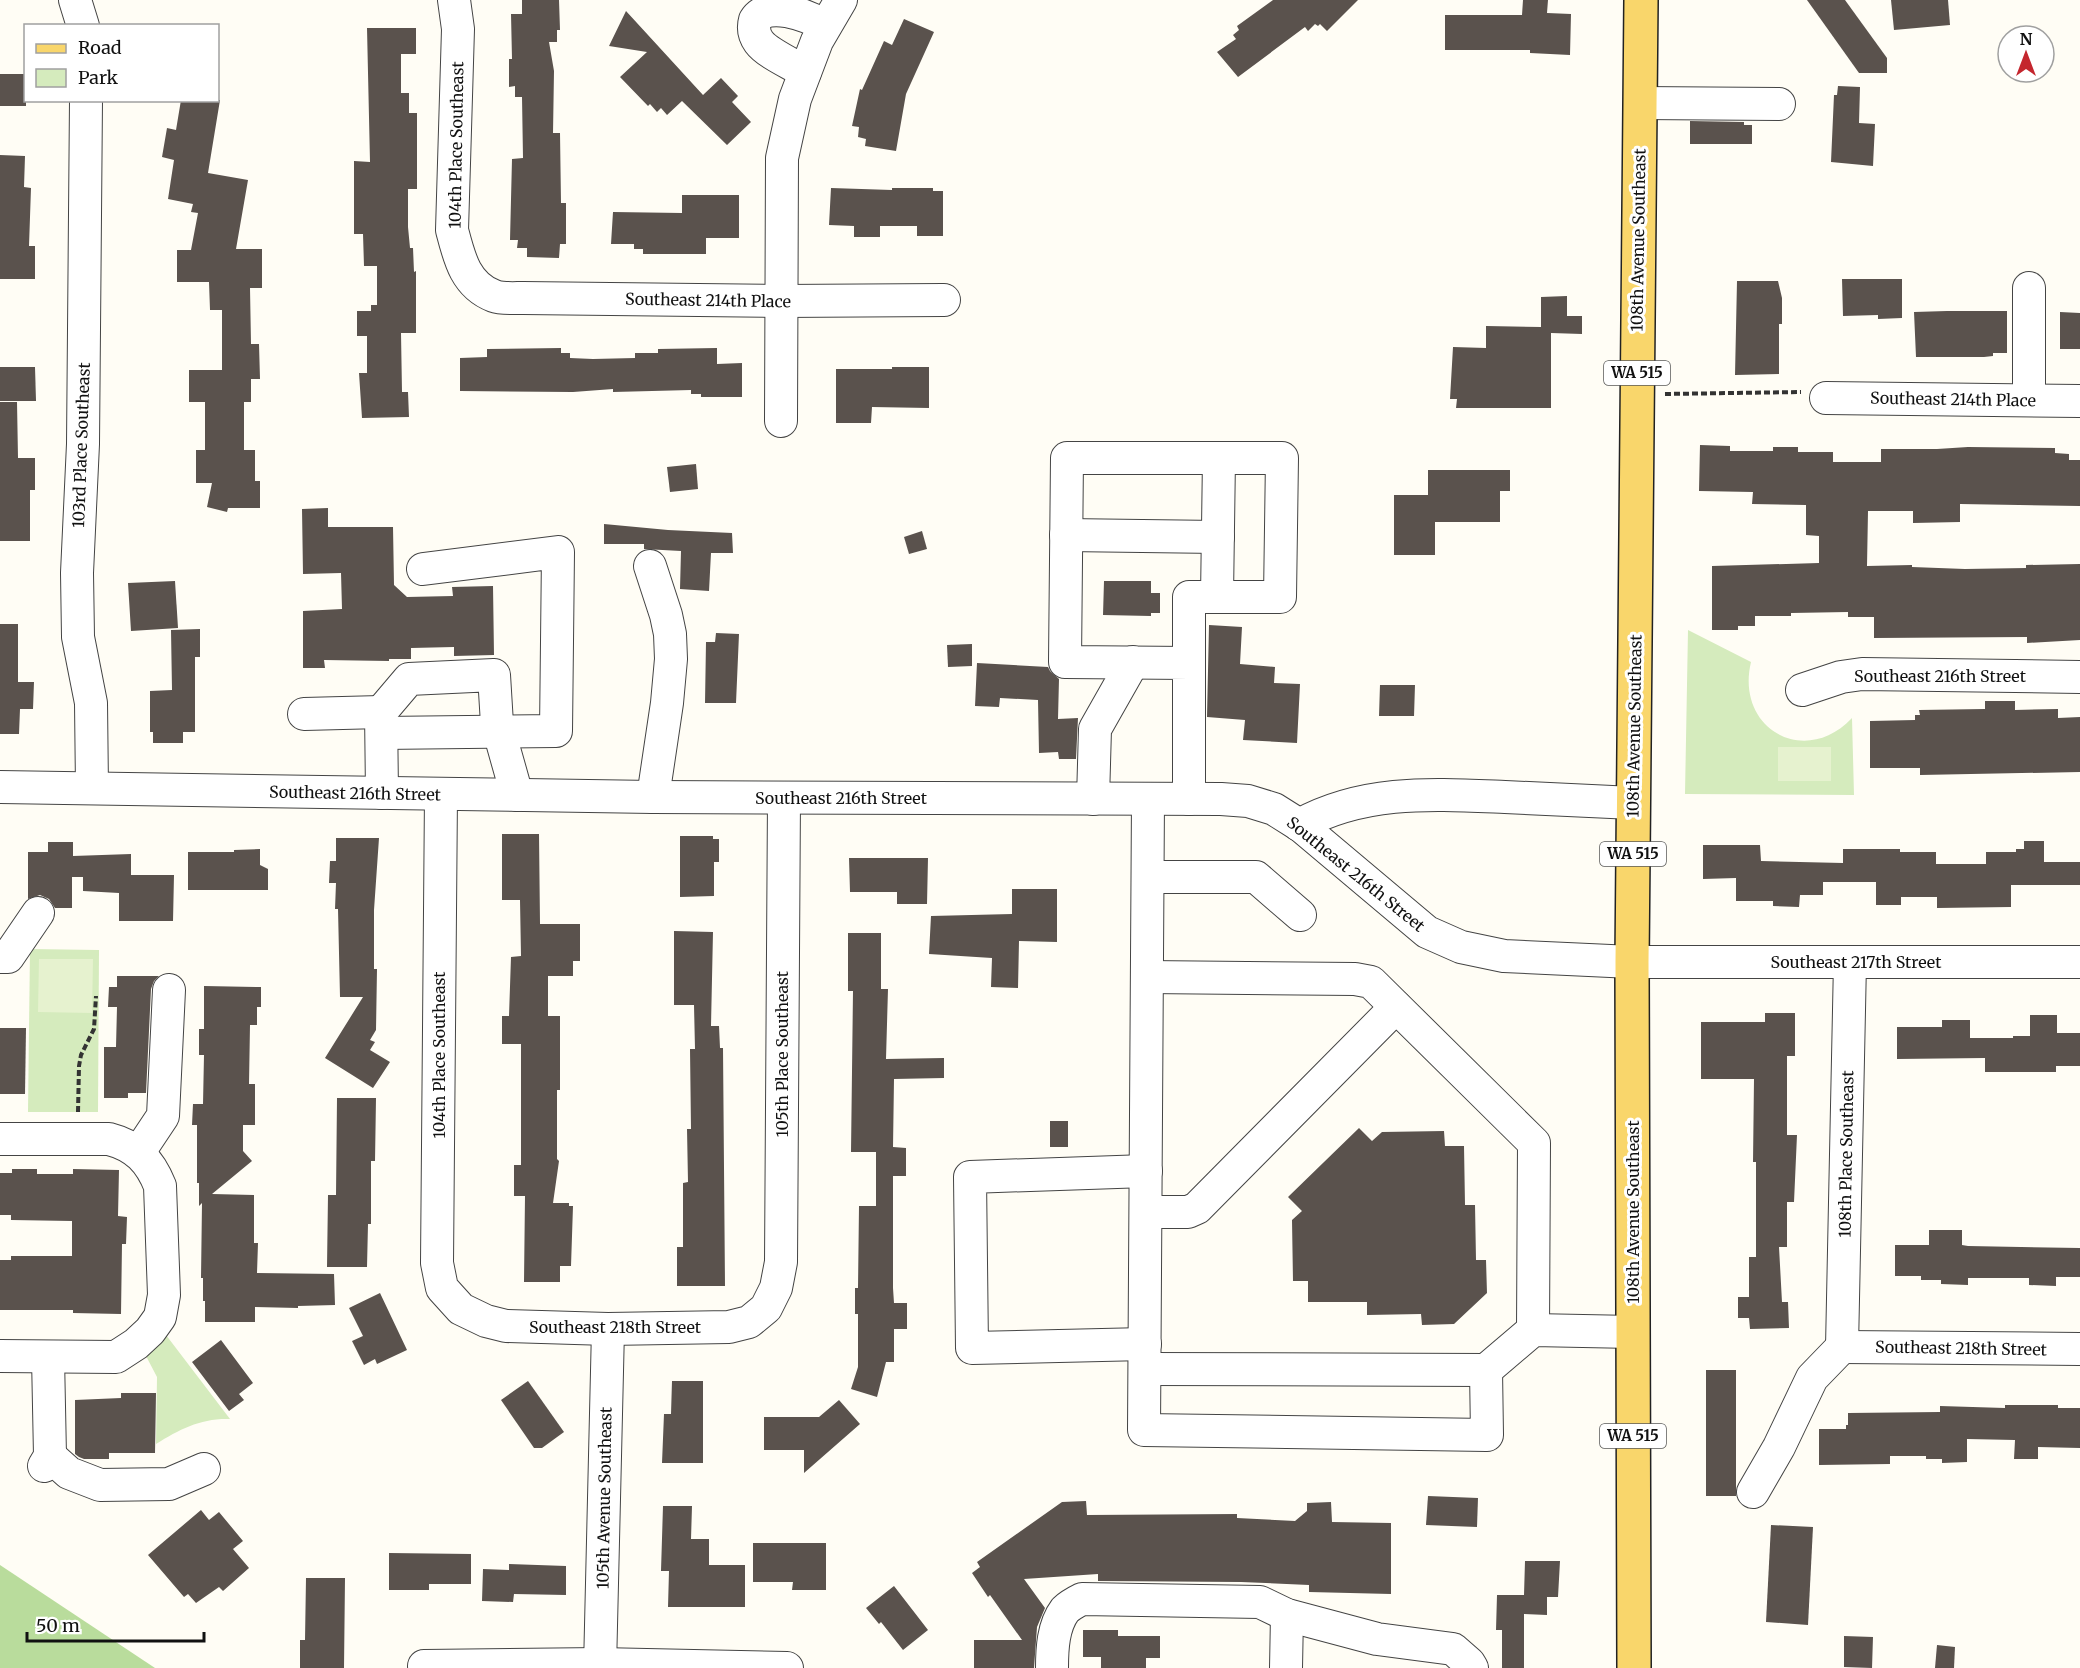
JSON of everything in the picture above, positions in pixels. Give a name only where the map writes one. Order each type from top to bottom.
[{"type":"main road","name":"108th Avenue Southeast","points":[[1634,1668],[1632,962],[1641,0]]},
{"type":"street","points":[[75,0],[82,24]]},
{"type":"street","name":"104th Place Southeast","points":[[454,0],[458,29],[452,230],[460,261],[474,285]]},
{"type":"street","points":[[781,421],[782,158],[795,99],[817,41],[833,13],[780,3],[770,4],[756,17],[755,35],[760,43],[805,72]]},
{"type":"street","name":"103rd Place Southeast","points":[[86,102],[83,444],[77,573],[78,637],[91,703],[92,788]]},
{"type":"street","points":[[1640,103],[1779,104]]},
{"type":"street","name":"Southeast 214th Place","points":[[474,285],[495,297],[780,302],[944,300]]},
{"type":"street","points":[[2029,288],[2029,400]]},
{"type":"street","name":"Southeast 214th Place","points":[[1826,398],[2080,401]]},
{"type":"street","points":[[1189,663],[1065,662],[1067,458],[1282,458],[1280,597],[1189,597],[1189,663],[1189,799]]},
{"type":"street","points":[[1217,597],[1219,458]]},
{"type":"street","points":[[1066,535],[1218,537]]},
{"type":"street","points":[[304,714],[499,731],[556,731],[558,552],[423,569]]},
{"type":"street","points":[[650,566],[666,615],[671,658],[667,703],[653,797]]},
{"type":"street","points":[[1093,799],[1095,729],[1133,663]]},
{"type":"street","name":"Southeast 216th Street","points":[[1802,690],[1841,677],[1863,674],[2080,677]]},
{"type":"street","points":[[382,794],[382,722],[409,679],[494,675],[496,724],[517,795]]},
{"type":"street","name":"Southeast 216th Street","points":[[0,787],[382,794],[1248,801],[1274,809],[1299,825],[1427,932],[1461,947],[1504,956],[1632,962]]},
{"type":"street","name":"104th Place Southeast","points":[[441,794],[437,1263],[442,1288],[461,1309]]},
{"type":"street","points":[[1299,825],[1318,814],[1356,801],[1393,796],[1458,795],[1633,803]]},
{"type":"street","name":"105th Place Southeast","points":[[766,1308],[776,1288],[781,1262],[784,798]]},
{"type":"street","points":[[1148,799],[1144,1430],[1487,1435],[1486,1370]]},
{"type":"street","points":[[1148,877],[1256,877],[1300,915]]},
{"type":"street","points":[[0,957],[8,957],[38,913]]},
{"type":"street","name":"Southeast 217th Street","points":[[1632,962],[2080,962]]},
{"type":"street","name":"108th Place Southeast","points":[[1842,1347],[1850,962]]},
{"type":"street","points":[[1147,977],[1355,979],[1371,982],[1534,1143],[1533,1330]]},
{"type":"street","points":[[139,1152],[163,1116],[169,990]]},
{"type":"street","points":[[1146,1212],[1188,1212],[1197,1208],[1396,1007]]},
{"type":"street","points":[[0,1139],[109,1139],[123,1143],[139,1152],[154,1171],[160,1186],[164,1295],[160,1317],[150,1331],[136,1344],[116,1357],[0,1356]]},
{"type":"street","points":[[1146,1172],[970,1177],[972,1348],[1486,1370],[1533,1330],[1633,1332]]},
{"type":"street","name":"Southeast 218th Street","points":[[461,1309],[506,1326],[608,1329],[729,1327],[749,1322],[766,1308]]},
{"type":"street","name":"105th Avenue Southeast","points":[[600,1666],[608,1329]]},
{"type":"street","points":[[1753,1492],[1779,1447],[1812,1378],[1842,1347]]},
{"type":"street","name":"Southeast 218th Street","points":[[1842,1347],[2080,1349]]},
{"type":"street","points":[[48,1357],[47,1461],[69,1473],[100,1485],[169,1484],[204,1469]]},
{"type":"street","points":[[1052,1668],[1056,1628],[1065,1609],[1082,1599],[1260,1602],[1287,1615],[1377,1639],[1453,1649],[1471,1665]]},
{"type":"street","points":[[1286,1668],[1287,1615]]},
{"type":"street","points":[[424,1666],[787,1668]]},
{"type":"path","points":[[1637,394],[1799,392],[1826,398]]},
{"type":"path","points":[[78,1139],[79,1066],[81,1055],[94,1029],[96,996]]},
{"type":"green space","points":[[1688,630],[1751,662],[1749,686],[1753,706],[1764,722],[1778,734],[1795,740],[1814,740],[1834,733],[1852,718],[1854,795],[1685,794]]},
{"type":"green space","points":[[1778,747],[1831,747],[1831,781],[1778,781]]},
{"type":"green space","points":[[30,949],[99,950],[98,1112],[28,1112]]},
{"type":"green space","points":[[39,959],[93,959],[92,1013],[38,1012]]},
{"type":"green space","points":[[166,1335],[230,1419],[210,1420],[191,1426],[156,1444],[157,1377],[146,1356]]},
{"type":"green space","points":[[0,1565],[155,1668],[0,1668]]},
{"type":"building","points":[[522,0],[559,0],[560,30],[557,30],[557,42],[549,42],[554,71],[553,133],[560,133],[561,203],[566,203],[566,244],[560,244],[559,258],[527,257],[527,248],[517,248],[518,240],[510,240],[512,159],[523,158],[522,97],[515,97],[515,86],[509,87],[509,59],[512,59],[511,14],[522,14]]},
{"type":"building","points":[[1273,0],[1358,0],[1327,31],[1320,24],[1318,26],[1315,24],[1308,31],[1305,27],[1238,77],[1217,52],[1236,39],[1233,35],[1239,30],[1237,26]]},
{"type":"building","points":[[1523,0],[1548,0],[1547,13],[1571,14],[1570,55],[1530,53],[1530,50],[1445,50],[1445,15],[1522,15]]},
{"type":"building","points":[[1807,0],[1845,0],[1887,58],[1887,73],[1859,73]]},
{"type":"building","points":[[1891,0],[1948,0],[1950,25],[1894,30]]},
{"type":"building","points":[[626,11],[703,95],[721,78],[738,96],[732,102],[751,122],[727,145],[682,101],[667,115],[661,108],[657,112],[650,104],[648,106],[620,77],[647,52],[609,46]]},
{"type":"building","points":[[904,19],[934,32],[906,94],[896,151],[865,146],[866,139],[858,137],[859,127],[852,126],[860,89],[862,90],[884,41],[892,45]]},
{"type":"building","points":[[367,28],[416,28],[416,54],[401,54],[401,93],[409,93],[409,113],[417,113],[417,189],[408,189],[410,248],[413,248],[414,272],[416,271],[416,333],[401,333],[402,392],[408,392],[409,417],[362,418],[359,373],[367,373],[367,336],[357,336],[357,311],[371,311],[371,305],[377,305],[377,266],[364,266],[363,234],[354,234],[354,161],[370,162]]},
{"type":"building","points":[[0,74],[24,74],[26,106],[0,106]]},
{"type":"building","points":[[1838,86],[1860,87],[1859,123],[1875,124],[1873,166],[1831,162],[1834,95],[1837,95]]},
{"type":"building","points":[[220,100],[208,173],[248,180],[236,249],[262,249],[262,288],[250,288],[251,344],[259,344],[260,379],[251,379],[251,402],[244,402],[244,450],[255,450],[255,481],[260,481],[260,508],[228,508],[227,512],[207,507],[212,483],[196,483],[196,450],[205,450],[205,402],[189,402],[189,370],[222,370],[222,310],[210,310],[209,282],[177,282],[177,250],[191,250],[198,213],[191,212],[193,204],[168,199],[174,160],[162,157],[167,128],[176,130],[181,102],[219,102]]},
{"type":"building","points":[[1690,121],[1744,122],[1744,125],[1752,125],[1752,144],[1690,144]]},
{"type":"building","points":[[0,155],[25,156],[24,187],[31,188],[29,246],[35,246],[35,279],[0,279]]},
{"type":"building","points":[[831,188],[892,190],[892,188],[933,188],[933,191],[943,191],[943,236],[917,236],[917,226],[880,226],[880,237],[854,237],[854,226],[829,225]]},
{"type":"building","points":[[682,195],[739,195],[739,238],[706,238],[706,254],[643,254],[643,249],[634,249],[634,244],[611,244],[613,212],[682,213]]},
{"type":"building","points":[[1842,279],[1902,279],[1902,318],[1878,319],[1878,315],[1843,316]]},
{"type":"building","points":[[1737,281],[1778,281],[1782,298],[1782,324],[1779,324],[1779,374],[1735,375]]},
{"type":"building","points":[[1567,296],[1567,316],[1582,316],[1582,334],[1551,333],[1551,408],[1456,408],[1457,399],[1450,399],[1453,347],[1486,348],[1486,326],[1541,327],[1541,297]]},
{"type":"building","points":[[2007,311],[2007,353],[1993,353],[1993,356],[1984,357],[1916,357],[1914,312]]},
{"type":"building","points":[[2060,312],[2080,313],[2080,349],[2060,349]]},
{"type":"building","points":[[561,348],[561,353],[570,353],[570,358],[593,359],[635,358],[635,353],[658,353],[658,349],[717,348],[717,364],[742,363],[742,397],[701,397],[701,394],[691,394],[691,390],[460,391],[460,358],[487,357],[487,349]]},
{"type":"building","points":[[0,367],[35,367],[36,401],[0,401]]},
{"type":"building","points":[[892,367],[929,367],[929,408],[872,407],[871,423],[836,423],[836,369],[892,369]]},
{"type":"building","points":[[0,402],[17,402],[18,458],[35,458],[35,490],[30,490],[30,541],[0,541]]},
{"type":"building","points":[[1700,445],[1730,446],[1730,451],[1773,451],[1773,447],[1798,447],[1798,452],[1833,452],[1833,462],[1881,462],[1881,449],[2055,448],[2055,453],[2069,454],[2069,460],[2080,460],[2080,506],[1960,504],[1960,522],[1913,523],[1913,511],[1868,511],[1867,566],[1912,565],[1912,567],[1965,569],[2080,564],[2080,640],[2027,643],[2027,637],[1874,638],[1874,617],[1848,617],[1848,612],[1755,616],[1755,626],[1738,626],[1738,630],[1712,630],[1712,566],[1819,563],[1819,536],[1806,535],[1806,505],[1752,504],[1753,492],[1699,491]]},
{"type":"building","points":[[696,464],[698,489],[670,492],[667,467]]},
{"type":"building","points":[[1428,470],[1510,470],[1510,491],[1500,491],[1500,522],[1435,522],[1435,555],[1394,555],[1394,495],[1428,495]]},
{"type":"building","points":[[328,508],[328,527],[393,527],[394,585],[407,597],[453,596],[452,587],[493,586],[494,655],[454,656],[454,647],[411,648],[411,659],[324,660],[325,668],[303,668],[303,611],[342,609],[341,573],[303,574],[302,509]]},
{"type":"building","points":[[604,524],[732,533],[733,553],[711,553],[709,591],[680,589],[681,551],[644,549],[644,544],[604,544]]},
{"type":"building","points":[[922,531],[927,549],[909,554],[904,537]]},
{"type":"building","points":[[175,581],[178,628],[131,631],[128,583]]},
{"type":"building","points":[[1104,581],[1151,581],[1151,593],[1160,593],[1160,613],[1151,613],[1151,616],[1103,615]]},
{"type":"building","points":[[0,624],[18,624],[18,682],[34,682],[33,709],[20,709],[19,734],[0,734]]},
{"type":"building","points":[[1209,625],[1242,627],[1240,664],[1275,667],[1274,683],[1300,684],[1297,743],[1243,740],[1245,720],[1207,717]]},
{"type":"building","points":[[200,629],[200,657],[195,657],[195,732],[183,732],[183,743],[153,743],[153,732],[150,732],[150,691],[172,690],[171,630]]},
{"type":"building","points":[[716,633],[739,634],[736,703],[705,703],[706,642],[715,642]]},
{"type":"building","points":[[972,644],[972,666],[948,667],[947,645]]},
{"type":"building","points":[[977,663],[1048,667],[1059,679],[1058,719],[1078,718],[1076,759],[1059,759],[1058,752],[1039,753],[1038,700],[1000,698],[999,707],[975,706]]},
{"type":"building","points":[[1380,685],[1415,685],[1414,716],[1379,716]]},
{"type":"building","points":[[1985,701],[2015,701],[2015,710],[2058,709],[2058,718],[2080,717],[2080,772],[1920,775],[1920,768],[1870,768],[1870,721],[1915,720],[1915,715],[1920,715],[1919,710],[1985,709]]},
{"type":"building","points":[[502,834],[539,834],[540,924],[580,924],[580,961],[573,961],[573,976],[548,976],[548,1016],[560,1016],[560,1090],[557,1090],[557,1159],[559,1161],[553,1203],[569,1203],[569,1206],[573,1206],[571,1266],[560,1266],[560,1282],[524,1282],[525,1196],[514,1196],[514,1165],[521,1165],[521,1044],[502,1044],[502,1016],[509,1016],[511,957],[521,956],[520,900],[502,900]]},
{"type":"building","points":[[680,836],[713,836],[713,839],[719,839],[719,862],[714,862],[714,896],[680,897]]},
{"type":"building","points":[[336,838],[379,838],[374,910],[374,969],[377,969],[376,1030],[370,1040],[375,1042],[370,1050],[390,1062],[373,1088],[325,1058],[363,997],[340,997],[338,909],[335,909],[336,883],[329,883],[330,861],[336,861]]},
{"type":"building","points":[[2024,841],[2044,841],[2044,862],[2080,862],[2080,885],[2011,885],[2011,907],[1937,908],[1937,897],[1901,897],[1901,905],[1876,905],[1876,882],[1823,882],[1823,895],[1800,895],[1799,907],[1773,906],[1773,901],[1736,901],[1736,878],[1703,879],[1703,845],[1760,845],[1761,861],[1843,863],[1843,849],[1900,849],[1900,852],[1936,852],[1936,864],[1986,864],[1986,852],[2016,852],[2016,849],[2024,849]]},
{"type":"building","points":[[48,842],[73,842],[73,856],[131,854],[131,875],[174,875],[173,921],[119,921],[119,893],[83,891],[83,877],[72,877],[72,908],[55,908],[49,899],[40,895],[28,899],[28,852],[48,852]]},
{"type":"building","points":[[260,849],[260,865],[268,869],[268,890],[188,890],[188,852],[234,852],[234,850]]},
{"type":"building","points":[[849,858],[928,858],[927,904],[897,904],[897,892],[850,892]]},
{"type":"building","points":[[1012,889],[1057,889],[1057,942],[1019,941],[1018,988],[991,987],[992,958],[929,954],[931,916],[1012,914]]},
{"type":"building","points":[[674,931],[713,932],[711,1026],[719,1026],[720,1048],[723,1048],[725,1286],[677,1286],[677,1247],[683,1247],[683,1183],[688,1182],[687,1129],[691,1129],[690,1049],[695,1049],[694,1005],[674,1005]]},
{"type":"building","points":[[848,933],[881,933],[881,989],[888,989],[886,1059],[944,1058],[944,1078],[894,1079],[893,1147],[906,1148],[906,1176],[893,1176],[893,1288],[894,1303],[907,1303],[907,1329],[894,1329],[894,1362],[886,1362],[877,1397],[851,1389],[858,1367],[858,1314],[855,1314],[855,1288],[858,1288],[859,1206],[876,1206],[876,1152],[851,1152],[853,991],[848,991]]},
{"type":"building","points":[[117,976],[159,976],[151,989],[146,1093],[128,1093],[128,1098],[104,1098],[104,1047],[116,1047],[117,1007],[108,1007],[109,987],[117,987]]},
{"type":"building","points":[[204,986],[261,987],[261,1007],[257,1007],[257,1025],[250,1025],[249,1084],[255,1084],[255,1125],[243,1125],[243,1151],[252,1161],[212,1194],[254,1195],[254,1243],[258,1243],[257,1273],[334,1274],[335,1305],[298,1306],[298,1308],[255,1307],[255,1322],[205,1322],[203,1278],[201,1278],[202,1203],[199,1206],[199,1183],[197,1183],[197,1125],[192,1125],[193,1104],[203,1104],[204,1055],[199,1055],[199,1029],[204,1029]]},
{"type":"building","points":[[1765,1013],[1795,1013],[1795,1056],[1787,1056],[1787,1135],[1797,1135],[1794,1202],[1787,1202],[1787,1247],[1779,1247],[1782,1302],[1788,1302],[1789,1328],[1750,1329],[1749,1318],[1738,1318],[1738,1297],[1749,1297],[1749,1257],[1756,1257],[1756,1162],[1753,1162],[1754,1079],[1701,1079],[1701,1022],[1765,1022]]},
{"type":"building","points":[[2030,1015],[2057,1015],[2057,1033],[2080,1033],[2080,1066],[2056,1066],[2056,1072],[1985,1072],[1985,1058],[1897,1059],[1897,1027],[1942,1027],[1942,1020],[1970,1020],[1970,1038],[2013,1038],[2013,1036],[2030,1036]]},
{"type":"building","points":[[0,1028],[26,1028],[25,1094],[0,1094]]},
{"type":"building","points":[[337,1098],[376,1098],[375,1161],[371,1161],[371,1224],[368,1224],[367,1267],[327,1267],[328,1195],[336,1195]]},
{"type":"building","points":[[1050,1121],[1068,1121],[1068,1147],[1050,1147]]},
{"type":"building","points":[[1359,1128],[1372,1141],[1382,1132],[1444,1131],[1445,1146],[1464,1146],[1465,1205],[1475,1205],[1476,1260],[1486,1260],[1487,1293],[1454,1324],[1422,1325],[1421,1314],[1367,1315],[1367,1302],[1308,1302],[1308,1281],[1293,1281],[1292,1220],[1302,1211],[1288,1197]]},
{"type":"building","points":[[12,1169],[37,1169],[37,1174],[73,1174],[73,1169],[119,1170],[118,1216],[127,1217],[126,1244],[122,1244],[121,1314],[73,1313],[73,1310],[0,1310],[0,1260],[11,1260],[11,1256],[72,1256],[72,1221],[11,1220],[11,1215],[0,1215],[0,1173],[12,1173]]},
{"type":"building","points":[[1929,1230],[1962,1230],[1962,1245],[1968,1246],[2080,1248],[2080,1277],[2056,1277],[2056,1286],[2029,1285],[2029,1278],[1968,1278],[1968,1285],[1941,1284],[1941,1280],[1921,1280],[1921,1276],[1895,1276],[1895,1245],[1929,1245]]},
{"type":"building","points":[[380,1293],[407,1350],[377,1364],[375,1359],[364,1365],[352,1341],[363,1336],[349,1308]]},
{"type":"building","points":[[221,1340],[253,1383],[239,1394],[244,1400],[229,1411],[192,1362]]},
{"type":"building","points":[[1706,1370],[1736,1370],[1736,1496],[1706,1496]]},
{"type":"building","points":[[528,1381],[564,1432],[542,1448],[534,1448],[501,1400]]},
{"type":"building","points":[[672,1381],[703,1381],[703,1463],[662,1463],[664,1414],[671,1414]]},
{"type":"building","points":[[121,1393],[156,1393],[155,1453],[109,1453],[109,1459],[79,1457],[75,1454],[75,1400],[121,1398]]},
{"type":"building","points":[[839,1400],[860,1424],[804,1473],[804,1450],[764,1450],[764,1417],[819,1417]]},
{"type":"building","points":[[2005,1405],[2058,1405],[2058,1408],[2080,1408],[2080,1448],[2038,1447],[2038,1459],[2014,1459],[2015,1440],[1967,1439],[1967,1462],[1942,1463],[1942,1459],[1926,1459],[1926,1456],[1890,1456],[1890,1464],[1819,1465],[1819,1429],[1846,1429],[1848,1413],[1940,1412],[1940,1406],[2005,1408]]},
{"type":"building","points":[[1428,1496],[1478,1498],[1477,1527],[1426,1525]]},
{"type":"building","points":[[1086,1501],[1087,1515],[1237,1514],[1237,1518],[1295,1521],[1307,1511],[1307,1503],[1331,1502],[1332,1522],[1391,1523],[1391,1594],[1309,1592],[1309,1585],[1098,1581],[1098,1574],[1024,1579],[1045,1608],[1037,1627],[1034,1668],[974,1668],[974,1640],[1022,1640],[972,1573],[980,1567],[977,1562],[1062,1502]]},
{"type":"building","points":[[663,1506],[692,1506],[691,1539],[709,1539],[709,1565],[745,1565],[745,1607],[668,1607],[669,1571],[661,1571]]},
{"type":"building","points":[[201,1510],[209,1520],[219,1512],[243,1541],[233,1549],[249,1568],[223,1591],[219,1587],[196,1603],[188,1594],[184,1597],[148,1555]]},
{"type":"building","points":[[1771,1525],[1813,1527],[1808,1625],[1766,1622]]},
{"type":"building","points":[[753,1543],[826,1543],[826,1590],[792,1590],[793,1582],[753,1582]]},
{"type":"building","points":[[389,1553],[471,1554],[471,1584],[429,1584],[429,1590],[389,1590]]},
{"type":"building","points":[[1525,1561],[1560,1561],[1558,1597],[1547,1597],[1547,1615],[1524,1614],[1524,1668],[1502,1668],[1502,1630],[1496,1630],[1497,1595],[1524,1595]]},
{"type":"building","points":[[509,1564],[566,1566],[566,1595],[514,1594],[513,1602],[482,1601],[483,1569],[509,1570]]},
{"type":"building","points":[[306,1578],[345,1578],[344,1668],[300,1668],[300,1640],[305,1640]]},
{"type":"building","points":[[894,1586],[928,1630],[903,1650],[881,1622],[879,1624],[866,1608]]},
{"type":"building","points":[[1083,1630],[1118,1630],[1118,1636],[1160,1636],[1160,1658],[1146,1658],[1146,1668],[1101,1668],[1101,1657],[1083,1657]]},
{"type":"building","points":[[1844,1636],[1873,1637],[1872,1668],[1844,1667]]},
{"type":"building","points":[[1937,1645],[1955,1647],[1954,1668],[1935,1668]]}]
